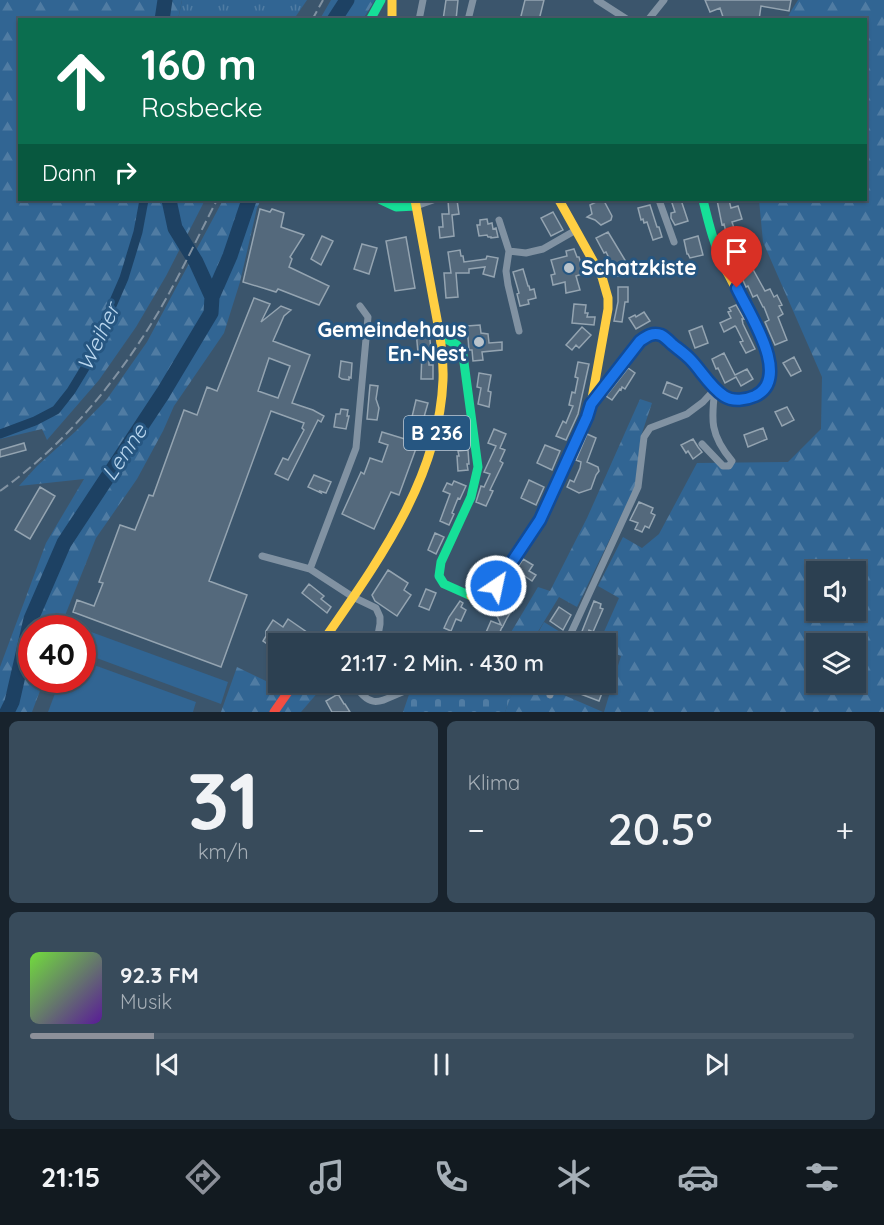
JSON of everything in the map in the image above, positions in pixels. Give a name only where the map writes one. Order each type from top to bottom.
[{"type":"street","points":[[371,18],[381,0]]},
{"type":"street","points":[[392,0],[392,18]]},
{"type":"street","points":[[419,18],[423,0]]},
{"type":"street","points":[[468,18],[473,0]]},
{"type":"street","points":[[597,0],[625,18]]},
{"type":"street","points":[[650,18],[664,0]]},
{"type":"street","points":[[383,201],[396,207],[415,203]]},
{"type":"street","points":[[439,335],[456,344],[463,355],[478,467],[475,484],[439,570],[439,578],[444,584],[476,598],[482,598],[491,593],[540,520],[591,404],[608,298],[602,277],[560,201]]},
{"type":"street","points":[[659,201],[674,243]]},
{"type":"street","points":[[591,404],[640,341],[650,334],[661,335],[689,358],[715,389],[729,399],[738,400],[756,395],[768,382],[770,362],[764,342],[721,260],[703,201]]},
{"type":"street","name":"B 236","points":[[328,633],[401,521],[414,496],[433,447],[439,424],[443,390],[442,357],[415,203]]},
{"type":"street","points":[[499,220],[509,251],[506,272],[519,331]]},
{"type":"street","points":[[509,251],[526,253],[543,249],[576,230]]},
{"type":"street","points":[[310,569],[356,448],[368,317],[360,306]]},
{"type":"street","points":[[702,444],[723,466],[729,466],[732,461],[716,438],[712,416],[715,389]]},
{"type":"street","points":[[571,633],[638,487],[644,437],[650,428],[687,414],[715,389]]},
{"type":"street","points":[[262,555],[310,569],[353,597],[376,608],[380,617],[379,633]]},
{"type":"street","points":[[274,712],[288,693]]},
{"type":"street","points":[[361,693],[365,699],[372,702],[379,702],[399,693]]},
{"type":"green space","points":[[0,0],[182,0],[178,18],[18,18],[18,201],[204,201],[166,276],[136,327],[99,380],[47,440],[42,429],[0,439]]},
{"type":"green space","points":[[182,0],[307,0],[295,18],[178,18]]},
{"type":"green space","points":[[331,0],[375,0],[364,18],[321,18]]},
{"type":"green space","points":[[798,0],[884,0],[884,712],[604,712],[610,693],[616,693],[616,672],[621,656],[616,654],[616,633],[603,633],[619,598],[598,586],[623,537],[642,548],[659,534],[697,463],[788,462],[821,429],[822,377],[763,242],[759,201],[867,201],[867,18],[788,18]]},
{"type":"green space","points":[[222,201],[260,201],[240,282],[224,333],[174,406],[137,479],[96,538],[65,615],[19,615],[46,543],[84,479],[19,486],[107,399],[147,342]]},
{"type":"green space","points":[[640,399],[652,403],[641,436],[635,487],[577,607],[559,597],[537,633],[511,633],[538,587],[550,591],[587,518]]},
{"type":"green space","points":[[18,618],[18,693],[39,693],[32,712],[0,712],[0,667]]},
{"type":"green space","points":[[544,622],[562,633],[538,633]]},
{"type":"green space","points":[[96,634],[228,682],[221,704],[96,658]]},
{"type":"green space","points":[[96,666],[196,702],[193,712],[48,712],[55,693],[96,693]]},
{"type":"green space","points":[[237,667],[268,682],[268,693],[317,693],[301,712],[221,712]]},
{"type":"green space","points":[[409,693],[512,693],[505,712],[403,712]]},
{"type":"green space","points":[[512,693],[559,693],[603,712],[505,712]]},
{"type":"building","points":[[446,0],[458,0],[456,18],[443,18]]},
{"type":"building","points":[[525,0],[544,0],[540,18],[520,18]]},
{"type":"building","points":[[705,0],[791,0],[789,11],[761,6],[759,18],[723,18],[720,8],[710,12]]},
{"type":"building","points":[[448,201],[457,201],[459,214],[452,215],[454,236],[440,238],[439,227],[443,227],[442,214],[449,214]]},
{"type":"building","points":[[604,201],[612,216],[611,220],[601,225],[587,217],[592,214],[590,205]]},
{"type":"building","points":[[671,201],[681,201],[688,221],[675,225],[671,213],[675,212]]},
{"type":"building","points":[[717,201],[729,201],[731,208],[738,206],[742,219],[732,222],[739,243],[750,238],[753,245],[738,251],[737,248],[729,251],[724,237],[727,236],[724,224],[722,225]]},
{"type":"building","points":[[650,205],[662,237],[653,240],[647,222],[644,223],[643,219],[641,220],[638,208]]},
{"type":"building","points":[[260,209],[270,212],[272,209],[284,213],[281,227],[304,235],[290,257],[292,259],[289,267],[329,286],[319,305],[278,289],[276,292],[243,282]]},
{"type":"building","points":[[553,212],[563,230],[551,236],[541,218]]},
{"type":"building","points":[[487,219],[488,224],[492,223],[493,229],[496,228],[498,237],[479,236],[477,225],[480,225],[480,220]]},
{"type":"building","points":[[608,232],[631,270],[618,276],[596,238]]},
{"type":"building","points":[[322,236],[333,241],[321,265],[311,259]]},
{"type":"building","points":[[698,236],[703,255],[690,258],[684,240]]},
{"type":"building","points":[[406,237],[415,288],[395,291],[386,241]]},
{"type":"building","points":[[362,244],[377,248],[369,274],[354,269]]},
{"type":"building","name":"Schatzkiste","points":[[574,249],[581,264],[583,263],[585,273],[576,276],[580,290],[566,293],[565,282],[553,285],[551,275],[555,274],[551,260],[567,256],[566,251]]},
{"type":"building","points":[[460,250],[464,262],[486,259],[487,256],[498,258],[494,277],[483,274],[485,267],[469,269],[469,273],[456,273],[458,297],[446,298],[444,273],[451,273],[448,252]]},
{"type":"building","points":[[750,264],[765,291],[770,289],[774,297],[777,295],[782,305],[779,306],[783,314],[778,317],[787,340],[775,345],[765,322],[769,320],[764,307],[757,295],[753,297],[748,286],[746,287],[738,269]]},
{"type":"building","points":[[523,269],[528,286],[530,290],[534,289],[536,298],[528,300],[529,304],[520,306],[513,272]]},
{"type":"building","points":[[618,287],[628,287],[628,302],[625,302],[622,322],[614,321]]},
{"type":"building","points":[[254,298],[270,304],[261,322],[281,306],[291,310],[284,316],[273,341],[310,355],[292,403],[324,416],[321,422],[318,420],[288,480],[275,474],[283,458],[288,460],[304,430],[302,428],[304,423],[271,411],[209,581],[247,595],[221,667],[96,621],[96,615],[81,615],[73,612],[77,600],[94,606],[103,583],[99,582],[120,525],[135,530],[149,495],[153,496],[184,410],[197,415],[207,387],[217,391]],"holes":[[[269,358],[290,366],[278,398],[258,391]]]},
{"type":"building","points":[[574,304],[586,305],[587,317],[595,317],[594,325],[572,323]]},
{"type":"building","points":[[736,305],[755,349],[746,353],[736,327],[724,332],[720,323],[731,318],[729,308]]},
{"type":"building","points":[[644,312],[650,321],[636,329],[629,318]]},
{"type":"building","name":"Gemeindehaus En-Nest","points":[[480,325],[481,333],[488,334],[489,343],[502,342],[502,350],[482,352],[483,360],[473,361],[472,350],[469,350],[467,326]]},
{"type":"building","points":[[702,326],[708,343],[695,348],[689,331]]},
{"type":"building","points":[[582,327],[591,335],[579,348],[576,345],[572,350],[566,345]]},
{"type":"building","points":[[429,329],[431,351],[429,352],[429,365],[433,365],[433,379],[421,379],[422,352],[418,353],[416,330]]},
{"type":"building","points":[[724,353],[735,375],[747,369],[753,379],[741,386],[736,377],[725,383],[712,359]]},
{"type":"building","points":[[794,357],[801,371],[791,376],[783,363]]},
{"type":"building","points":[[341,361],[352,363],[349,380],[339,377]]},
{"type":"building","points":[[578,362],[589,364],[578,414],[566,440],[556,436],[563,421],[566,423],[573,406],[569,405],[572,392],[575,393]]},
{"type":"building","points":[[628,368],[635,373],[625,389],[622,387],[612,400],[606,396]]},
{"type":"building","points":[[479,373],[491,375],[488,391],[491,392],[489,407],[478,404],[481,388],[477,387]]},
{"type":"building","points":[[667,382],[682,388],[677,399],[663,393]]},
{"type":"building","points":[[370,385],[378,386],[377,420],[367,419]]},
{"type":"building","points":[[416,400],[428,403],[422,424],[411,421]]},
{"type":"building","points":[[787,407],[794,420],[782,426],[775,412]]},
{"type":"building","points":[[341,409],[348,410],[346,429],[334,427],[336,414],[340,414]]},
{"type":"building","points":[[763,428],[767,439],[748,447],[744,435]]},
{"type":"building","points":[[494,429],[506,434],[500,448],[505,450],[500,461],[503,463],[490,490],[493,491],[486,506],[476,502],[481,486],[484,487],[490,474],[484,472],[496,446],[488,443]]},
{"type":"building","points":[[382,432],[418,443],[399,495],[391,492],[374,529],[342,514],[370,458],[382,462],[388,445],[379,442]]},
{"type":"building","points":[[587,434],[596,438],[587,462],[598,467],[599,471],[591,489],[579,493],[567,487],[570,480],[574,482],[580,468],[581,462],[576,460]]},
{"type":"building","points":[[693,439],[702,452],[693,459],[681,445]]},
{"type":"building","points":[[24,443],[26,450],[0,457],[0,450]]},
{"type":"building","points":[[545,445],[560,451],[552,470],[537,463]]},
{"type":"building","points":[[468,450],[468,470],[458,471],[458,451]]},
{"type":"building","points":[[314,475],[331,482],[326,493],[308,487]]},
{"type":"building","points":[[529,480],[544,487],[536,505],[521,498]]},
{"type":"building","points":[[454,481],[466,486],[460,499],[458,498],[449,525],[440,521],[450,494],[443,491],[447,483],[452,485]]},
{"type":"building","points":[[40,487],[55,496],[30,539],[15,530]]},
{"type":"building","points":[[639,502],[653,508],[651,513],[655,515],[649,528],[645,526],[642,532],[635,529],[638,523],[630,520]]},
{"type":"building","points":[[435,533],[444,537],[436,554],[428,550]]},
{"type":"building","points":[[523,559],[533,565],[529,571],[536,575],[532,581],[516,570]]},
{"type":"building","points":[[388,570],[408,583],[404,590],[411,595],[397,616],[375,601],[372,595]]},
{"type":"building","points":[[309,584],[324,596],[321,599],[331,607],[327,613],[302,593]]},
{"type":"building","points":[[426,589],[436,593],[429,610],[419,606]]},
{"type":"building","points":[[498,598],[502,607],[507,598],[516,604],[500,633],[486,633],[491,621],[501,625],[491,602]]},
{"type":"building","points":[[460,601],[463,603],[461,607],[466,610],[461,621],[456,619],[451,631],[444,628],[449,617]]},
{"type":"building","points":[[594,601],[601,604],[600,608],[603,609],[593,632],[589,630],[588,633],[581,633]]},
{"type":"building","points":[[559,607],[571,615],[563,630],[550,621]]},
{"type":"building","points":[[288,619],[308,633],[268,633],[268,644],[263,641],[273,620],[283,627]]},
{"type":"building","points":[[578,693],[602,693],[599,701]]},
{"type":"building","points":[[338,694],[350,712],[332,712],[326,701]]},
{"type":"waterway","name":"Lenne","points":[[162,18],[165,0]]},
{"type":"waterway","points":[[335,18],[347,0]]},
{"type":"waterway","name":"Weiher","points":[[0,434],[35,421],[56,410],[71,391],[85,368],[124,278],[138,232],[144,201]]},
{"type":"waterway","name":"Lenne","points":[[7,712],[12,702],[31,619],[64,543],[163,393],[211,313],[212,297],[196,262],[175,228],[169,201]]},
{"type":"waterway","points":[[212,297],[230,256],[249,201]]},
{"type":"railway","points":[[313,18],[323,0]]},
{"type":"railway","points":[[0,491],[23,474],[65,435],[121,369],[162,306],[216,201]]},
{"type":"traffic: fast","points":[[371,18],[381,0]]},
{"type":"traffic: fast","points":[[383,201],[396,207],[416,206]]},
{"type":"traffic: fast","points":[[703,201],[716,246],[727,272]]},
{"type":"traffic: fast","points":[[439,335],[457,345],[463,355],[478,467],[471,497],[441,562],[439,576],[444,584],[471,596]]},
{"type":"traffic: slow","points":[[392,0],[392,18]]},
{"type":"traffic: slow","points":[[329,633],[383,552],[401,520],[430,452],[439,417],[443,380],[442,349],[415,201]]},
{"type":"traffic: slow","points":[[471,596],[481,597],[491,593],[540,520],[591,404],[608,298],[602,277],[560,201]]},
{"type":"traffic: slow","points":[[592,402],[640,341],[650,334],[661,335],[689,358],[715,389],[729,399],[738,400],[756,395],[763,390],[770,373],[770,362],[764,342],[727,272]]},
{"type":"traffic: jam","points":[[274,712],[287,693]]},
{"type":"place","name":"Schatzkiste","points":[[569,268]]},
{"type":"place","name":"Gemeindehaus En-Nest","points":[[479,342]]},
{"type":"route","points":[[496,586],[540,520],[591,404],[640,341],[650,334],[661,335],[689,358],[715,389],[729,399],[747,398],[763,390],[768,382],[770,362],[764,342],[737,288]]}]
